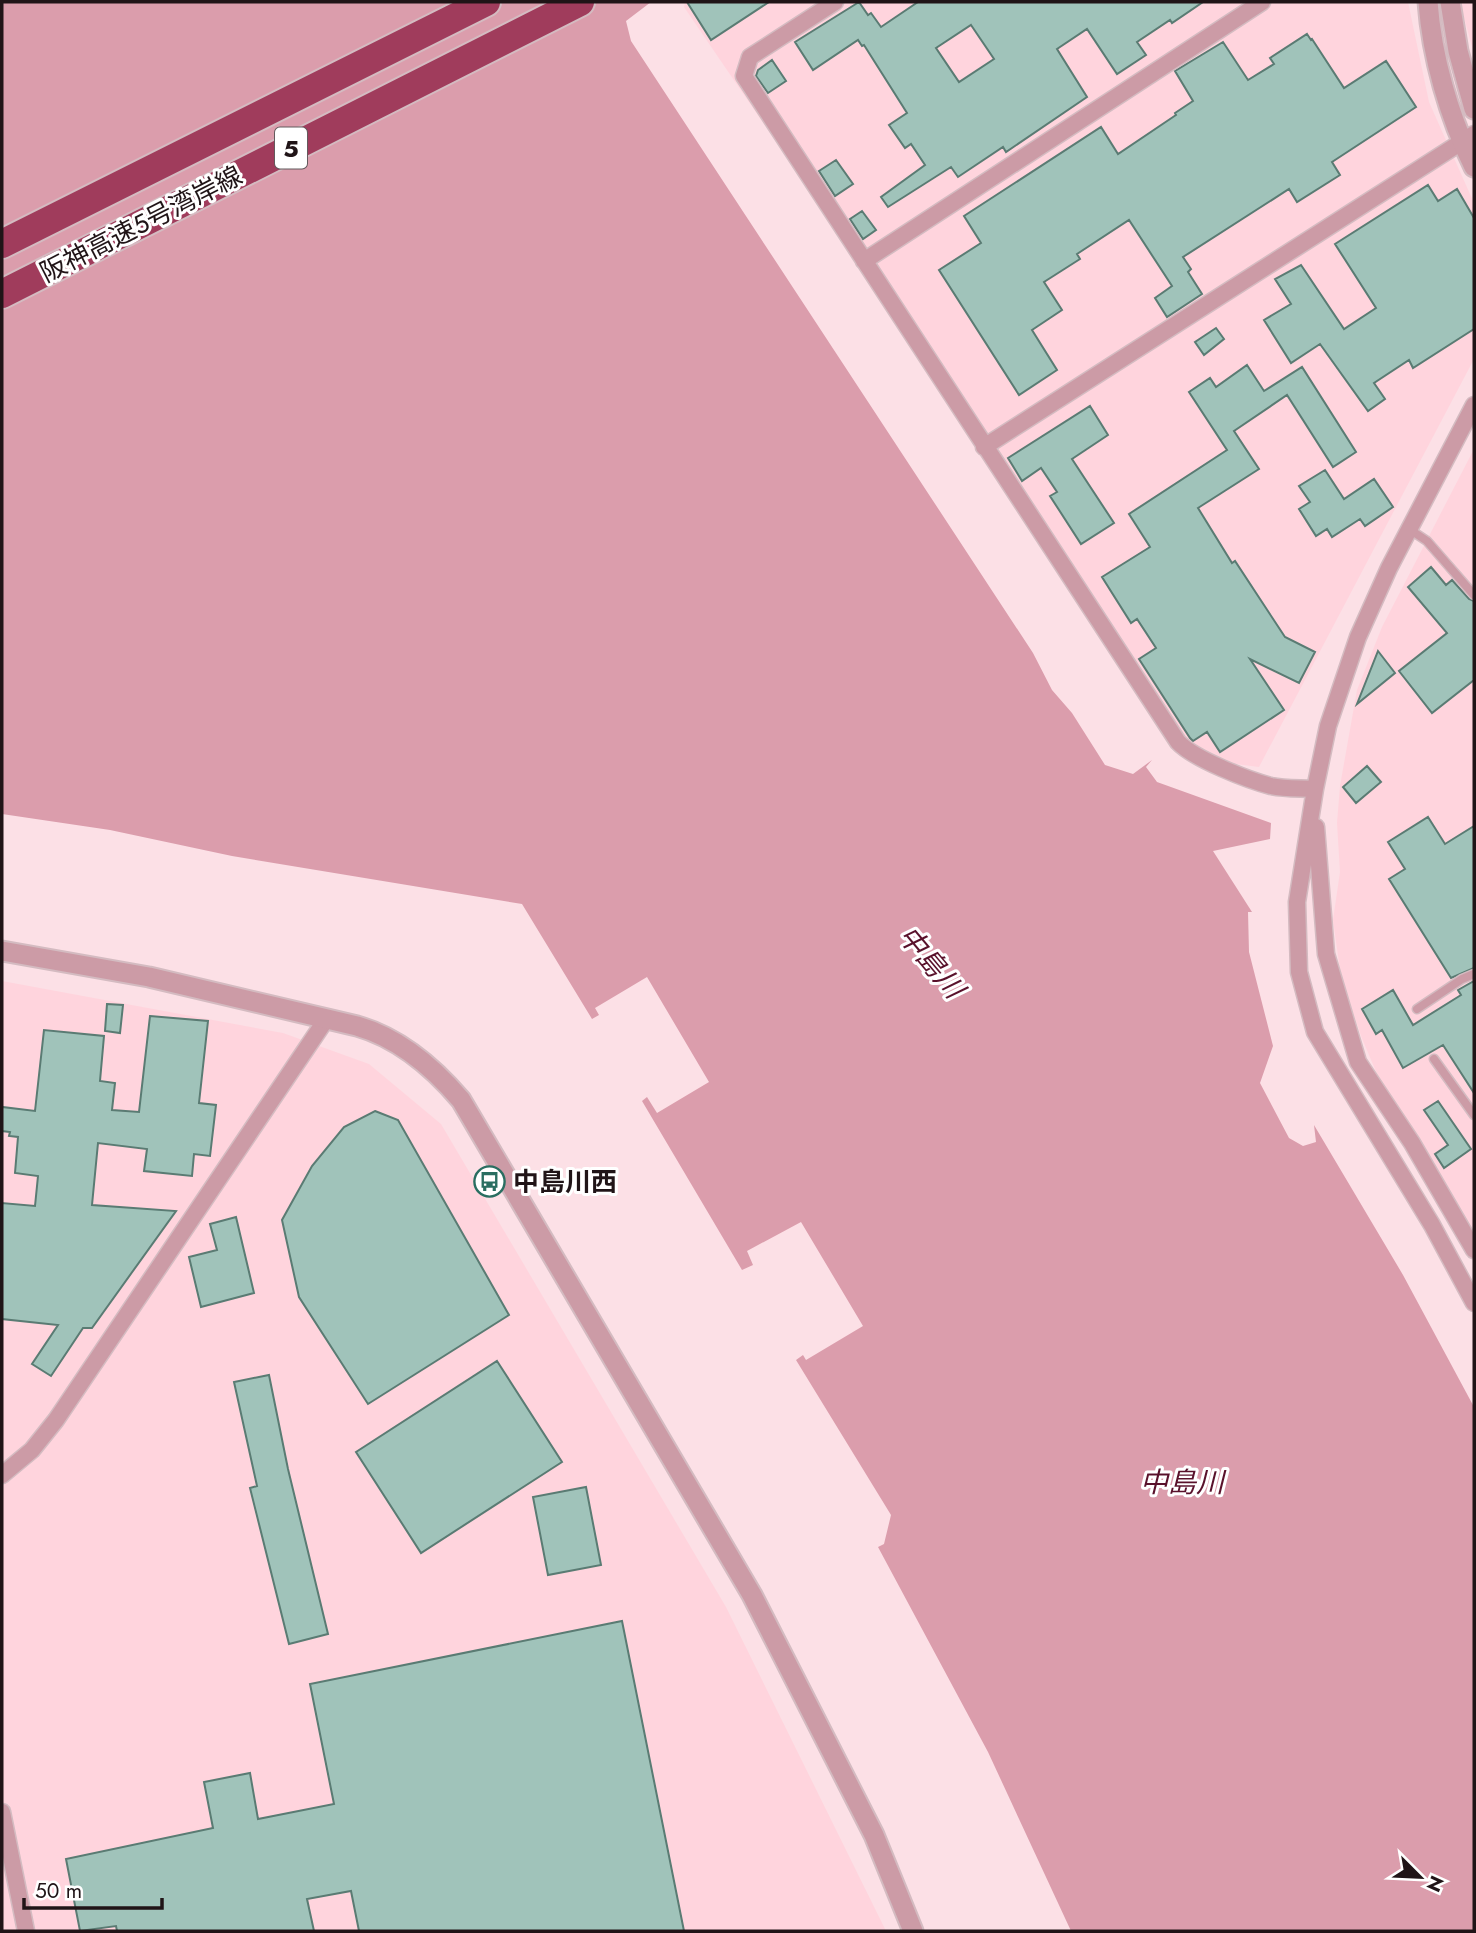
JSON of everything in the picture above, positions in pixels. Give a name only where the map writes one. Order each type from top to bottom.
[{"type":"highway","name":"阪神高速5号湾岸線","points":[[2,244],[486,2]]},
{"type":"highway","name":"阪神高速5号湾岸線","points":[[2,294],[580,2]]},
{"type":"street","points":[[835,2],[750,57],[744,76],[984,447],[1186,751],[1201,760],[1271,786],[1315,789]]},
{"type":"street","points":[[864,261],[1262,2]]},
{"type":"street","points":[[1428,2],[1438,61],[1468,137],[1474,167]]},
{"type":"street","points":[[1450,2],[1458,51],[1474,109]]},
{"type":"street","points":[[984,447],[1468,137]]},
{"type":"street","points":[[1474,405],[1389,568],[1358,637],[1328,726],[1297,902],[1299,972],[1315,1032],[1432,1224],[1474,1303]]},
{"type":"street","points":[[1315,789],[1318,873],[1326,954],[1358,1062],[1412,1143],[1474,1250]]},
{"type":"street","points":[[2,951],[149,977],[376,1031],[395,1041],[443,1079],[461,1101],[752,1595],[874,1835],[914,1931]]},
{"type":"street","points":[[2,1475],[32,1450],[56,1420],[327,1018]]},
{"type":"street","points":[[2,1812],[7,1867],[26,1931]]},
{"type":"lane","points":[[1409,529],[1427,541],[1474,594]]},
{"type":"lane","points":[[1417,1009],[1474,974]]},
{"type":"lane","points":[[1434,1059],[1474,1115]]},
{"type":"shaded area","points":[[685,2],[1408,2],[1429,102],[1474,203],[1474,359],[1259,767],[1228,763],[1188,745],[684,7]]},
{"type":"shaded area","points":[[1474,2],[1474,54],[1460,3]]},
{"type":"shaded area","points":[[1474,449],[1474,1234],[1377,1074],[1341,977],[1333,920],[1340,872],[1337,823],[1340,786],[1357,690],[1382,627]]},
{"type":"shaded area","points":[[2,981],[283,1033],[369,1064],[441,1124],[726,1607],[886,1931],[2,1931]]},
{"type":"water","name":"中島川","points":[[2,2],[651,2],[626,21],[631,41],[1033,653],[1052,690],[1072,713],[1105,765],[1133,774],[1152,760],[1146,767],[1157,782],[1271,823],[1270,839],[1213,851],[1252,912],[1248,912],[1249,952],[1273,1046],[1260,1083],[1289,1138],[1303,1146],[1316,1142],[1314,1125],[1403,1275],[1474,1407],[1474,1931],[1071,1931],[988,1752],[878,1547],[884,1544],[891,1515],[796,1360],[803,1355],[806,1360],[863,1326],[801,1222],[747,1251],[753,1265],[742,1270],[642,1101],[647,1097],[657,1113],[709,1082],[647,977],[595,1008],[599,1015],[592,1019],[522,904],[232,856],[110,830],[2,814]]},
{"type":"building","points":[[687,2],[769,2],[711,40]]},
{"type":"building","points":[[859,2],[881,27],[918,2],[1203,2],[1137,42],[1146,55],[1117,74],[1087,29],[1057,49],[1087,97],[1006,152],[1003,147],[958,177],[951,167],[888,207],[881,197],[925,165],[911,144],[905,148],[889,125],[907,113],[864,45],[858,40],[813,70],[795,42]],"holes":[[[971,25],[994,59],[959,82],[936,48]]]},
{"type":"building","points":[[1307,34],[1344,88],[1386,61],[1416,107],[1332,162],[1340,175],[1297,202],[1289,189],[1183,257],[1191,269],[1188,272],[1202,294],[1167,317],[1155,298],[1172,286],[1129,220],[1077,254],[1080,259],[1044,282],[1062,310],[1032,330],[1057,370],[1019,395],[939,270],[981,243],[964,216],[1101,127],[1118,154],[1193,101],[1175,71],[1223,42],[1248,80],[1274,64],[1270,58]]},
{"type":"building","points":[[772,60],[786,81],[768,93],[756,76],[758,70]]},
{"type":"building","points":[[836,160],[853,184],[835,196],[819,171]]},
{"type":"building","points":[[1428,185],[1438,201],[1457,189],[1474,218],[1474,329],[1413,368],[1409,360],[1374,383],[1385,399],[1368,411],[1320,344],[1291,363],[1264,320],[1291,304],[1275,279],[1301,265],[1344,329],[1376,308],[1335,244]]},
{"type":"building","points":[[862,211],[876,230],[863,239],[850,219]]},
{"type":"building","points":[[1216,328],[1224,339],[1204,355],[1195,342]]},
{"type":"building","points":[[1247,365],[1264,391],[1302,367],[1356,452],[1333,467],[1287,395],[1234,431],[1259,469],[1198,508],[1232,563],[1235,561],[1285,637],[1315,652],[1299,683],[1250,659],[1284,710],[1220,752],[1207,732],[1193,741],[1190,738],[1139,659],[1156,648],[1137,619],[1131,623],[1102,577],[1150,547],[1129,514],[1227,450],[1189,392],[1210,378],[1216,387]]},
{"type":"building","points":[[1090,406],[1108,435],[1072,459],[1114,523],[1081,544],[1050,496],[1057,492],[1041,468],[1022,481],[1008,458]]},
{"type":"building","points":[[1325,470],[1344,499],[1374,479],[1393,507],[1365,526],[1360,519],[1332,537],[1327,529],[1316,536],[1299,509],[1310,502],[1299,486]]},
{"type":"building","points":[[1431,567],[1446,585],[1452,580],[1474,601],[1474,680],[1432,713],[1399,671],[1447,633],[1408,587]]},
{"type":"building","points":[[1378,651],[1395,673],[1357,704]]},
{"type":"building","points":[[1367,766],[1381,782],[1356,803],[1343,787]]},
{"type":"building","points":[[1428,817],[1445,844],[1474,826],[1474,968],[1451,978],[1389,879],[1405,869],[1388,842]]},
{"type":"building","points":[[1474,981],[1474,1093],[1443,1045],[1403,1068],[1382,1030],[1376,1034],[1362,1009],[1393,990],[1413,1025],[1461,995],[1458,990]]},
{"type":"building","points":[[107,1004],[123,1005],[120,1033],[105,1031]]},
{"type":"building","points":[[150,1016],[208,1021],[199,1103],[216,1105],[210,1156],[194,1154],[192,1176],[144,1171],[147,1149],[98,1143],[92,1205],[176,1211],[92,1328],[83,1328],[51,1376],[32,1364],[58,1325],[2,1319],[2,1203],[35,1206],[38,1176],[15,1173],[18,1137],[9,1136],[10,1132],[2,1131],[2,1107],[35,1111],[44,1030],[104,1036],[100,1081],[115,1083],[112,1110],[139,1112]]},
{"type":"building","points":[[1438,1101],[1471,1149],[1444,1168],[1435,1154],[1448,1145],[1424,1110]]},
{"type":"building","points":[[375,1111],[398,1120],[509,1315],[368,1404],[299,1297],[282,1220],[312,1166],[344,1127]]},
{"type":"building","points":[[236,1217],[254,1293],[201,1307],[189,1257],[217,1250],[210,1224]]},
{"type":"building","points":[[497,1361],[562,1462],[421,1553],[356,1452]]},
{"type":"building","points":[[269,1375],[288,1469],[328,1634],[289,1644],[250,1488],[257,1486],[234,1382]]},
{"type":"building","points":[[586,1487],[601,1565],[548,1575],[533,1497]]},
{"type":"building","points":[[622,1621],[684,1931],[359,1931],[351,1891],[307,1899],[314,1931],[117,1931],[116,1926],[80,1931],[66,1859],[213,1828],[204,1782],[250,1773],[258,1819],[334,1804],[310,1684]]},
{"type":"place","name":"中島川西","points":[[490,1182]]}]
